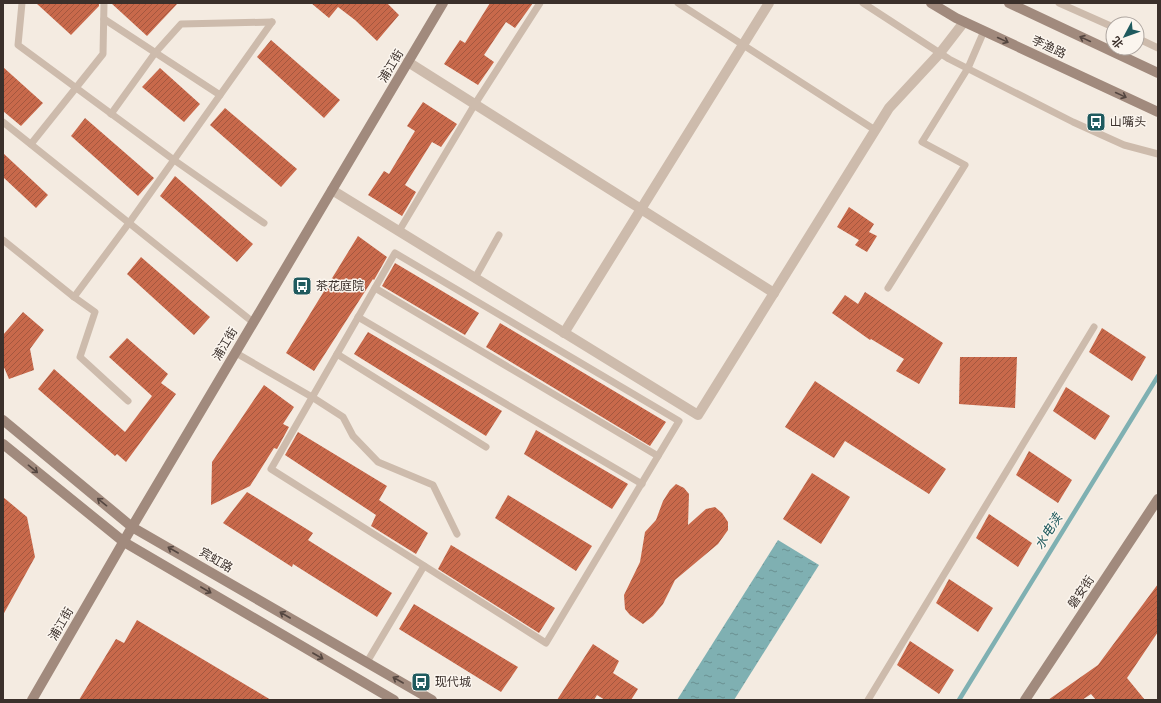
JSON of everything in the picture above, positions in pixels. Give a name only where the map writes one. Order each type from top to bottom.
[{"type":"main road","name":"浦江街","points":[[32,700],[132,527],[443,3]]},
{"type":"main road","name":"李渔路","points":[[931,3],[964,22],[1158,112]]},
{"type":"main road","name":"李渔路","points":[[1009,3],[1158,73]]},
{"type":"main road","name":"宾虹路","points":[[3,420],[132,527],[432,700]]},
{"type":"main road","points":[[3,444],[124,542],[394,700]]},
{"type":"main road","name":"磐安街","points":[[1025,700],[1158,499]]},
{"type":"street","points":[[564,333],[769,3]]},
{"type":"street","points":[[332,190],[698,414],[889,108],[940,53],[964,22]]},
{"type":"street","points":[[408,62],[774,293]]},
{"type":"lane","points":[[22,3],[18,45],[174,160],[264,223]]},
{"type":"lane","points":[[31,144],[103,54],[104,3]]},
{"type":"lane","points":[[399,231],[475,104],[540,3]]},
{"type":"lane","points":[[678,3],[875,130]]},
{"type":"lane","points":[[863,3],[940,53],[1073,122],[1124,145],[1158,154]]},
{"type":"lane","points":[[1059,3],[1105,24]]},
{"type":"lane","points":[[104,20],[220,95]]},
{"type":"lane","points":[[74,297],[129,223],[272,22],[181,24],[155,53],[111,114]]},
{"type":"lane","points":[[888,288],[965,165],[922,142],[968,68],[984,31]]},
{"type":"lane","points":[[1145,42],[1158,48]]},
{"type":"lane","points":[[3,122],[254,323]]},
{"type":"lane","points":[[475,278],[499,235]]},
{"type":"lane","points":[[3,240],[95,312],[80,357],[128,401]]},
{"type":"lane","points":[[395,253],[679,421],[546,643],[271,469],[375,288],[395,253]]},
{"type":"lane","points":[[375,288],[658,456]]},
{"type":"lane","points":[[358,317],[642,484]]},
{"type":"lane","points":[[868,700],[1094,327]]},
{"type":"lane","points":[[236,353],[312,397],[343,417],[353,436],[378,462],[433,485],[457,534]]},
{"type":"lane","points":[[337,354],[486,447]]},
{"type":"lane","points":[[367,662],[424,566]]},
{"type":"water","points":[[778,540],[819,565],[734,700],[677,700]]},
{"type":"building","points":[[36,3],[99,3],[99,6],[71,35]]},
{"type":"building","points":[[111,3],[178,3],[147,36]]},
{"type":"building","points":[[311,3],[387,3],[399,15],[377,41],[355,20],[338,7],[329,18]]},
{"type":"building","points":[[490,3],[533,3],[515,28],[506,22],[484,55],[494,62],[478,85],[444,64],[460,40],[465,43]]},
{"type":"building","points":[[271,40],[340,100],[324,118],[257,57]]},
{"type":"building","points":[[3,67],[43,103],[21,126],[3,111]]},
{"type":"building","points":[[160,68],[200,104],[184,122],[142,87]]},
{"type":"building","points":[[423,102],[457,124],[441,147],[432,142],[405,185],[416,192],[402,216],[368,195],[384,171],[389,174],[415,131],[407,126]]},
{"type":"building","points":[[225,108],[297,169],[281,187],[210,125]]},
{"type":"building","points":[[85,118],[154,178],[138,196],[71,136]]},
{"type":"building","points":[[3,153],[48,195],[36,208],[3,177]]},
{"type":"building","points":[[175,176],[253,244],[237,262],[160,196]]},
{"type":"building","points":[[849,207],[874,224],[869,232],[877,236],[867,252],[855,245],[859,240],[837,227]]},
{"type":"building","points":[[358,236],[387,257],[374,280],[373,279],[314,371],[286,353]]},
{"type":"building","points":[[141,257],[210,317],[194,335],[127,274]]},
{"type":"building","points":[[395,263],[479,313],[465,335],[382,286]]},
{"type":"building","points":[[865,292],[943,343],[919,384],[896,371],[904,359],[871,339],[870,340],[832,313],[845,295],[858,304]]},
{"type":"building","points":[[23,312],[44,330],[30,349],[34,370],[9,379],[3,365],[3,335]]},
{"type":"building","points":[[500,323],[666,422],[650,446],[486,347]]},
{"type":"building","points":[[1102,328],[1146,357],[1132,381],[1089,352]]},
{"type":"building","points":[[368,332],[502,411],[486,436],[354,354]]},
{"type":"building","points":[[127,338],[168,374],[161,383],[176,394],[126,462],[117,454],[115,456],[38,389],[54,369],[125,432],[152,396],[109,357]]},
{"type":"building","points":[[960,357],[1017,357],[1015,408],[959,404]]},
{"type":"building","points":[[815,381],[946,469],[929,494],[845,441],[834,458],[785,427]]},
{"type":"building","points":[[264,385],[294,407],[283,424],[289,427],[277,449],[274,448],[250,486],[211,505],[212,462]]},
{"type":"building","points":[[1066,387],[1110,416],[1095,440],[1053,411]]},
{"type":"building","points":[[536,430],[628,484],[612,509],[524,454]]},
{"type":"building","points":[[298,432],[387,486],[379,500],[428,533],[416,554],[371,526],[376,515],[285,455]]},
{"type":"building","points":[[1029,451],[1072,480],[1058,503],[1016,475]]},
{"type":"building","points":[[812,473],[850,497],[821,544],[783,519]]},
{"type":"building","points":[[676,484],[684,488],[689,494],[688,525],[706,509],[715,507],[722,513],[728,522],[728,530],[718,544],[675,580],[663,604],[653,616],[643,624],[630,615],[625,609],[624,595],[640,562],[645,532],[656,520],[663,501]]},
{"type":"building","points":[[247,492],[313,533],[308,540],[392,593],[377,617],[293,564],[292,567],[223,523]]},
{"type":"building","points":[[508,495],[592,546],[576,571],[495,518]]},
{"type":"building","points":[[3,497],[27,517],[35,557],[3,615]]},
{"type":"building","points":[[989,514],[1032,543],[1018,567],[976,538]]},
{"type":"building","points":[[451,545],[555,608],[539,633],[438,569]]},
{"type":"building","points":[[949,579],[993,608],[978,632],[936,603]]},
{"type":"building","points":[[1158,584],[1158,632],[1127,678],[1145,700],[1096,700],[1091,694],[1082,700],[1048,700],[1098,665]]},
{"type":"building","points":[[414,604],[518,667],[501,692],[399,629]]},
{"type":"building","points":[[137,620],[271,700],[79,700],[116,639],[124,643]]},
{"type":"building","points":[[910,641],[954,670],[939,694],[897,665]]},
{"type":"building","points":[[593,644],[619,661],[613,673],[638,689],[631,700],[605,700],[597,695],[594,700],[557,700]]},
{"type":"waterway","name":"水电渎","points":[[959,700],[1158,376]]},
{"type":"place","name":"山嘴头","points":[[1096,122]]},
{"type":"place","name":"茶花庭院","points":[[302,286]]},
{"type":"place","name":"现代城","points":[[421,682]]}]
